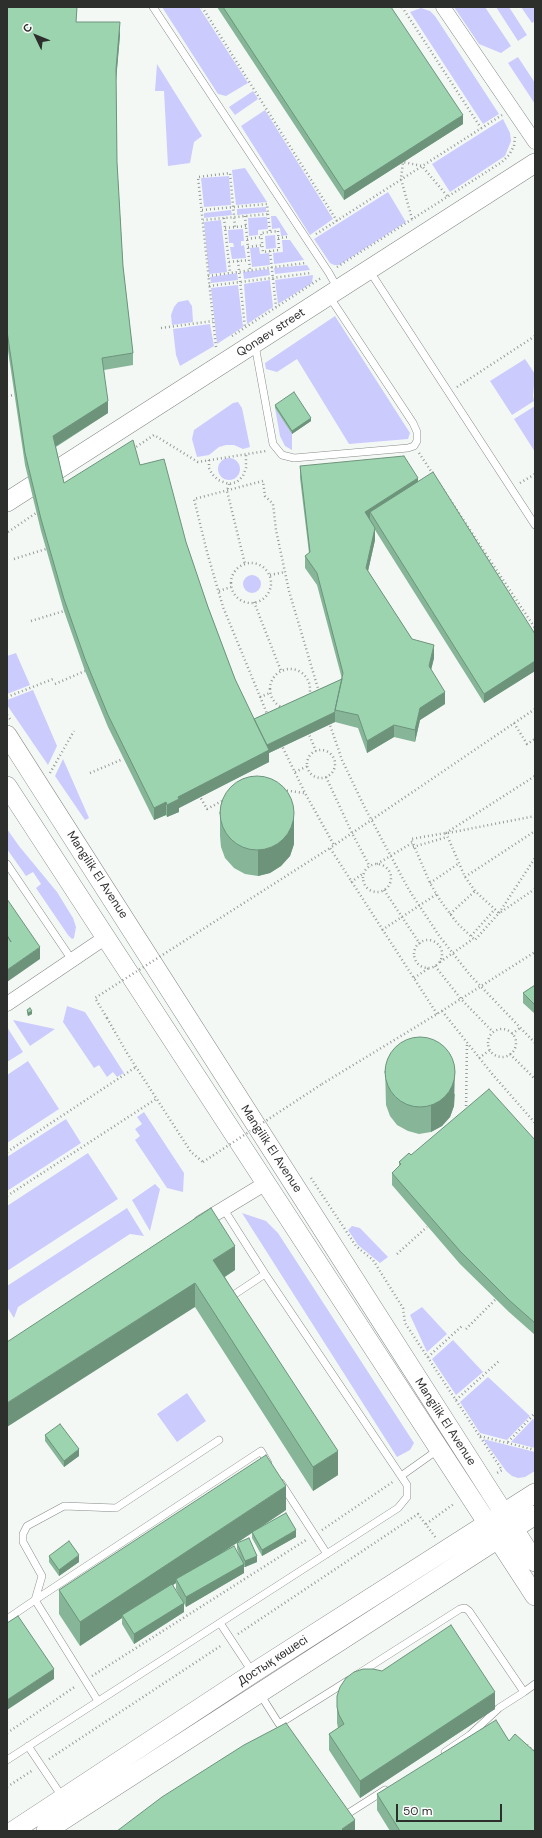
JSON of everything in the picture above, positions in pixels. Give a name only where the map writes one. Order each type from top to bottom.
[{"type":"main road","name":"Qonaev street","points":[[7,502],[250,335],[333,292],[535,163]]},
{"type":"main road","name":"Mangilik El Avenue","points":[[7,735],[506,1534],[522,1577],[535,1596]]},
{"type":"main road","name":"Mangilik El Avenue","points":[[7,786],[439,1449],[496,1518]]},
{"type":"main road","name":"Достық көшесі","points":[[13,1831],[253,1673],[535,1493]]},
{"type":"main road","name":"Достық көшесі","points":[[46,1831],[535,1515]]},
{"type":"main road","name":"Mangilik El Avenue","points":[[506,1534],[535,1562]]},
{"type":"main road","points":[[522,1577],[535,1611]]},
{"type":"street","points":[[443,7],[506,113],[535,142]]},
{"type":"street","points":[[7,1004],[106,937]]},
{"type":"street","points":[[191,1228],[266,1183]]},
{"type":"lane","points":[[153,7],[329,273],[333,292],[418,432],[417,441],[414,446],[408,448],[294,458],[286,457],[276,450],[272,444],[250,335]]},
{"type":"lane","points":[[369,269],[535,525]]},
{"type":"lane","points":[[7,864],[72,960]]},
{"type":"lane","points":[[7,1760],[398,1508],[407,1496],[407,1486],[401,1476],[265,1274],[223,1208]]},
{"type":"lane","points":[[224,1301],[265,1274]]},
{"type":"lane","points":[[98,1701],[84,1681],[35,1600],[42,1576],[23,1542],[23,1534],[27,1526],[64,1506],[116,1508],[219,1440]]},
{"type":"lane","points":[[401,1476],[439,1449]]},
{"type":"lane","points":[[7,1619],[261,1451],[327,1554]]},
{"type":"lane","points":[[260,1693],[281,1726],[460,1609],[465,1608],[469,1610],[524,1692]]},
{"type":"lane","points":[[220,1623],[253,1673]]},
{"type":"lane","points":[[437,1757],[470,1735],[499,1708],[535,1684]]},
{"type":"lane","points":[[28,1746],[63,1798]]},
{"type":"lane","points":[[339,1810],[345,1819],[390,1786]]},
{"type":"path","points":[[202,7],[337,221]]},
{"type":"path","points":[[402,7],[481,128]]},
{"type":"path","points":[[307,240],[506,113]]},
{"type":"path","points":[[228,339],[250,335],[276,307],[506,159],[514,146],[514,132]]},
{"type":"path","points":[[412,219],[401,179],[404,162],[422,166],[448,197]]},
{"type":"path","points":[[216,347],[198,177],[230,173],[235,227]]},
{"type":"path","points":[[202,210],[267,204],[270,232]]},
{"type":"path","points":[[203,220],[268,214]]},
{"type":"path","points":[[245,216],[250,270]]},
{"type":"path","points":[[224,218],[230,273]]},
{"type":"path","points":[[225,228],[246,226]]},
{"type":"path","points":[[278,231],[280,250],[263,252],[262,237],[261,233],[278,231]]},
{"type":"path","points":[[247,239],[262,237]]},
{"type":"path","points":[[278,238],[288,237]]},
{"type":"path","points":[[248,247],[263,245]]},
{"type":"path","points":[[270,251],[276,307]]},
{"type":"path","points":[[228,262],[249,260]]},
{"type":"path","points":[[238,261],[240,282],[250,335]]},
{"type":"path","points":[[208,276],[305,263]]},
{"type":"path","points":[[209,286],[311,273]]},
{"type":"path","points":[[161,328],[213,321]]},
{"type":"path","points":[[449,393],[535,336]]},
{"type":"path","points":[[209,351],[222,343]]},
{"type":"path","points":[[7,396],[14,395]]},
{"type":"path","points":[[128,452],[154,435],[198,462],[276,450]]},
{"type":"path","points":[[414,446],[438,478],[535,628]]},
{"type":"path","points":[[209,460],[209,468],[215,477],[223,483],[229,484],[237,482],[243,476],[246,468],[246,455]]},
{"type":"path","points":[[512,489],[535,474]]},
{"type":"path","points":[[269,719],[219,591],[194,499],[263,481],[265,496],[272,504],[285,572],[321,698]]},
{"type":"path","points":[[229,484],[227,491],[244,564]]},
{"type":"path","points":[[8,532],[41,510]]},
{"type":"path","points":[[14,559],[46,549]]},
{"type":"path","points":[[254,563],[261,565],[270,575],[270,588],[268,594],[263,599],[254,602],[244,602],[238,599],[231,587],[232,574],[236,569],[244,564],[254,563]]},
{"type":"path","points":[[270,575],[285,572]]},
{"type":"path","points":[[219,591],[231,587]]},
{"type":"path","points":[[254,602],[281,671]]},
{"type":"path","points":[[31,622],[64,611]]},
{"type":"path","points":[[294,669],[300,671],[309,681],[310,694],[307,700],[296,708],[283,708],[277,704],[270,693],[272,680],[281,671],[294,669]]},
{"type":"path","points":[[55,684],[85,671]]},
{"type":"path","points":[[7,697],[53,679]]},
{"type":"path","points":[[309,681],[315,679]]},
{"type":"path","points":[[260,697],[270,693]]},
{"type":"path","points":[[296,708],[300,715]]},
{"type":"path","points":[[535,709],[330,848],[95,998],[156,1100],[191,1152],[203,1162],[322,1084],[535,952]]},
{"type":"path","points":[[327,717],[341,757],[388,854],[418,904],[440,937],[470,975],[535,1043]]},
{"type":"path","points":[[514,723],[527,744],[535,739]]},
{"type":"path","points":[[306,729],[316,751]]},
{"type":"path","points":[[48,777],[74,731]]},
{"type":"path","points":[[279,739],[305,793],[334,845]]},
{"type":"path","points":[[325,750],[334,758],[335,767],[326,777],[312,774],[308,766],[309,756],[316,751],[325,750]]},
{"type":"path","points":[[334,758],[341,757]]},
{"type":"path","points":[[90,773],[123,759]]},
{"type":"path","points":[[295,772],[308,766]]},
{"type":"path","points":[[446,833],[535,776]]},
{"type":"path","points":[[326,777],[352,833],[370,867]]},
{"type":"path","points":[[276,790],[305,793]]},
{"type":"path","points":[[197,792],[207,809],[225,799]]},
{"type":"path","points":[[535,816],[411,839],[413,847],[430,883],[450,914],[475,940],[499,913],[535,858]]},
{"type":"path","points":[[464,877],[535,831]]},
{"type":"path","points":[[446,833],[464,877],[475,891],[499,913]]},
{"type":"path","points":[[413,847],[447,837]]},
{"type":"path","points":[[351,882],[365,873],[370,867],[412,843]]},
{"type":"path","points":[[330,848],[437,1014]]},
{"type":"path","points":[[365,873],[364,880],[368,889],[377,892],[384,890],[391,882],[390,873],[385,867],[376,864]]},
{"type":"path","points":[[430,883],[458,864]]},
{"type":"path","points":[[499,913],[535,889]]},
{"type":"path","points":[[384,890],[420,944]]},
{"type":"path","points":[[450,914],[475,891]]},
{"type":"path","points":[[382,930],[437,894]]},
{"type":"path","points":[[414,978],[429,968],[435,966],[472,937],[495,910]]},
{"type":"path","points":[[429,968],[424,967],[416,961],[415,952],[420,944],[432,941],[439,946],[442,954],[440,962]]},
{"type":"path","points":[[435,966],[461,999],[493,1032]]},
{"type":"path","points":[[442,1011],[479,1058],[535,1123]]},
{"type":"path","points":[[512,1034],[520,1028]]},
{"type":"path","points":[[501,1029],[512,1034],[515,1046],[510,1054],[501,1057],[497,1056],[490,1050],[488,1040],[493,1032],[501,1029]]},
{"type":"path","points":[[462,1115],[466,1111],[467,1042]]},
{"type":"path","points":[[479,1058],[490,1050]]},
{"type":"path","points":[[510,1054],[535,1079]]},
{"type":"path","points":[[7,1152],[136,1067]]},
{"type":"path","points":[[7,1196],[156,1100]]},
{"type":"path","points":[[397,1254],[427,1226]]},
{"type":"path","points":[[466,1329],[496,1299]]},
{"type":"path","points":[[428,1357],[463,1325]]},
{"type":"path","points":[[456,1400],[499,1361]]},
{"type":"path","points":[[507,1443],[535,1413]]},
{"type":"path","points":[[479,1436],[535,1450]]},
{"type":"path","points":[[7,1733],[84,1681],[315,1535],[401,1476]]},
{"type":"path","points":[[426,1524],[454,1504]]},
{"type":"path","points":[[7,1787],[418,1514],[437,1540]]},
{"type":"path","points":[[527,1745],[535,1752]]},
{"type":"shaded area","points":[[162,7],[199,7],[248,83],[226,96],[218,94]]},
{"type":"shaded area","points":[[454,7],[485,7],[511,46],[501,53],[479,44]]},
{"type":"shaded area","points":[[496,7],[509,7],[527,35],[518,41]]},
{"type":"shaded area","points":[[521,7],[533,7],[535,10],[535,21],[532,23]]},
{"type":"shaded area","points":[[421,8],[430,11],[435,16],[499,114],[483,124],[410,12]]},
{"type":"shaded area","points":[[518,57],[535,83],[535,104],[508,63]]},
{"type":"shaded area","points":[[157,64],[202,136],[194,142],[190,163],[168,166],[164,91],[155,91]]},
{"type":"shaded area","points":[[253,91],[258,99],[235,115],[229,107]]},
{"type":"shaded area","points":[[265,110],[333,219],[310,235],[241,126]]},
{"type":"shaded area","points":[[503,119],[510,133],[511,141],[505,156],[450,192],[432,164]]},
{"type":"shaded area","points":[[245,168],[267,202],[236,205],[232,170]]},
{"type":"shaded area","points":[[229,176],[231,205],[204,207],[201,178]]},
{"type":"shaded area","points":[[388,192],[406,222],[339,265],[330,263],[314,239]]},
{"type":"shaded area","points":[[266,207],[266,212],[237,215],[237,209]]},
{"type":"shaded area","points":[[231,210],[232,215],[204,218],[204,213]]},
{"type":"shaded area","points":[[271,216],[276,216],[288,235],[281,236],[280,228],[272,229]]},
{"type":"shaded area","points":[[267,217],[268,229],[258,230],[258,235],[249,236],[248,218]]},
{"type":"shaded area","points":[[221,220],[227,272],[209,274],[204,222]]},
{"type":"shaded area","points":[[243,229],[244,241],[241,241],[241,246],[244,245],[246,258],[232,259],[230,247],[234,247],[233,243],[229,243],[228,230]]},
{"type":"shaded area","points":[[275,235],[276,248],[266,249],[265,236]]},
{"type":"shaded area","points":[[282,240],[290,240],[304,260],[274,264],[273,253],[283,252]]},
{"type":"shaded area","points":[[259,247],[260,254],[269,253],[270,265],[252,267],[250,248]]},
{"type":"shaded area","points":[[307,265],[310,270],[275,274],[274,268]]},
{"type":"shaded area","points":[[269,269],[270,275],[244,279],[243,272]]},
{"type":"shaded area","points":[[237,273],[238,280],[211,283],[210,277]]},
{"type":"shaded area","points":[[313,275],[312,283],[278,304],[275,280]]},
{"type":"shaded area","points":[[270,280],[273,307],[247,324],[244,284]]},
{"type":"shaded area","points":[[238,285],[243,327],[217,344],[211,288]]},
{"type":"shaded area","points":[[188,300],[192,306],[193,322],[172,325],[171,315],[174,307],[178,302]]},
{"type":"shaded area","points":[[335,316],[410,433],[408,439],[349,444],[297,359],[277,372],[266,369],[265,363]]},
{"type":"shaded area","points":[[210,324],[214,346],[180,366],[176,355],[173,329]]},
{"type":"shaded area","points":[[525,359],[535,374],[534,401],[512,415],[490,381]]},
{"type":"shaded area","points":[[238,402],[242,408],[250,447],[243,449],[234,445],[226,445],[219,447],[209,455],[197,457],[192,439],[194,430],[233,403]]},
{"type":"shaded area","points":[[535,406],[535,452],[514,419]]},
{"type":"shaded area","points":[[275,408],[292,434],[292,450],[285,446],[280,436]]},
{"type":"shaded area","points":[[229,458],[237,461],[240,469],[237,477],[229,480],[221,477],[218,469],[221,461]]},
{"type":"shaded area","points":[[252,575],[258,578],[261,584],[258,590],[252,593],[246,590],[243,584],[246,578]]},
{"type":"shaded area","points":[[16,653],[30,685],[7,694],[7,656]]},
{"type":"shaded area","points":[[33,690],[57,746],[48,765],[7,705],[7,700]]},
{"type":"shaded area","points":[[63,759],[89,818],[85,820],[55,776]]},
{"type":"shaded area","points":[[7,829],[57,892],[73,918],[76,927],[74,938],[72,939],[68,935],[36,888],[41,884],[33,872],[26,876],[7,849]]},
{"type":"shaded area","points":[[67,1006],[85,1012],[124,1073],[117,1077],[113,1072],[107,1077],[99,1065],[94,1068],[63,1022]]},
{"type":"shaded area","points":[[13,1020],[55,1029],[30,1046]]},
{"type":"shaded area","points":[[7,1027],[23,1052],[7,1062]]},
{"type":"shaded area","points":[[28,1061],[59,1109],[7,1143],[7,1075]]},
{"type":"shaded area","points":[[144,1112],[184,1173],[183,1192],[167,1188],[135,1140],[140,1136],[135,1129],[142,1124],[137,1117]]},
{"type":"shaded area","points":[[66,1119],[81,1143],[7,1191],[7,1157]]},
{"type":"shaded area","points":[[88,1153],[118,1199],[7,1271],[7,1206]]},
{"type":"shaded area","points":[[155,1184],[160,1189],[150,1231],[132,1200]]},
{"type":"shaded area","points":[[127,1208],[144,1236],[130,1234],[18,1307],[14,1318],[7,1307],[7,1286]]},
{"type":"shaded area","points":[[242,1213],[266,1221],[278,1233],[414,1443],[410,1450],[397,1457]]},
{"type":"shaded area","points":[[352,1226],[360,1228],[388,1257],[380,1263],[358,1245],[348,1230]]},
{"type":"shaded area","points":[[422,1307],[447,1334],[427,1352],[410,1315]]},
{"type":"shaded area","points":[[453,1340],[483,1372],[456,1395],[432,1359]]},
{"type":"shaded area","points":[[488,1377],[530,1416],[507,1440],[480,1433],[460,1402]]},
{"type":"shaded area","points":[[187,1393],[206,1421],[177,1442],[157,1414]]},
{"type":"shaded area","points":[[533,1419],[535,1420],[535,1448],[511,1442]]},
{"type":"shaded area","points":[[483,1439],[535,1452],[535,1471],[525,1477],[518,1478],[512,1476],[506,1471]]},
{"type":"building","points":[[7,7],[77,7],[76,22],[120,22],[116,69],[117,162],[123,266],[133,353],[102,358],[108,401],[53,436],[64,483],[133,440],[140,465],[164,459],[186,542],[208,607],[235,679],[269,750],[178,797],[179,799],[167,805],[166,802],[154,808],[108,715],[85,659],[64,599],[41,519],[25,453],[7,331]]},
{"type":"building","points":[[223,7],[391,7],[463,115],[344,191]]},
{"type":"building","points":[[294,392],[311,418],[292,431],[275,405]]},
{"type":"building","points":[[404,456],[418,478],[365,512],[375,528],[366,568],[412,639],[434,645],[429,666],[445,692],[420,708],[415,730],[394,725],[367,741],[358,715],[335,710],[343,673],[317,573],[305,556],[310,552],[300,466]]},
{"type":"building","points":[[433,472],[535,634],[535,661],[484,694],[370,512]]},
{"type":"building","points":[[342,679],[335,712],[267,745],[254,719]]},
{"type":"building","points":[[257,776],[271,779],[283,787],[291,799],[294,813],[291,827],[283,839],[271,847],[257,850],[243,847],[231,839],[223,827],[220,813],[223,799],[231,787],[243,779]]},
{"type":"building","points":[[7,899],[40,947],[7,970],[7,936],[11,942],[7,935]]},
{"type":"building","points":[[535,985],[535,1005],[523,993]]},
{"type":"building","points":[[30,1008],[32,1011],[28,1013],[27,1010]]},
{"type":"building","points":[[420,1037],[433,1040],[445,1047],[452,1059],[455,1072],[452,1085],[445,1097],[433,1104],[420,1107],[407,1104],[395,1097],[388,1085],[385,1072],[388,1059],[395,1047],[407,1040]]},
{"type":"building","points":[[489,1089],[535,1140],[535,1323],[509,1300],[460,1251],[392,1173],[401,1164],[399,1162],[409,1153],[411,1155]]},
{"type":"building","points":[[211,1208],[235,1246],[213,1260],[338,1451],[313,1467],[195,1283],[7,1403],[7,1342]]},
{"type":"building","points":[[60,1424],[79,1449],[64,1461],[45,1435]]},
{"type":"building","points":[[266,1455],[286,1486],[80,1622],[59,1590]]},
{"type":"building","points":[[286,1513],[296,1530],[262,1550],[252,1532]]},
{"type":"building","points":[[249,1538],[257,1556],[245,1561],[237,1543]]},
{"type":"building","points":[[69,1541],[79,1555],[59,1570],[49,1556]]},
{"type":"building","points":[[234,1546],[244,1564],[186,1597],[176,1579]]},
{"type":"building","points":[[172,1584],[184,1603],[134,1634],[122,1615]]},
{"type":"building","points":[[18,1616],[54,1669],[7,1700],[7,1623]]},
{"type":"building","points":[[451,1625],[495,1692],[360,1781],[329,1734],[344,1724],[337,1707],[337,1696],[340,1687],[346,1678],[354,1672],[363,1669],[382,1671]]},
{"type":"building","points":[[496,1720],[509,1741],[515,1734],[535,1752],[535,1831],[400,1831],[377,1794]]},
{"type":"building","points":[[286,1723],[355,1820],[342,1829],[344,1831],[117,1831],[162,1797],[244,1745]]}]
